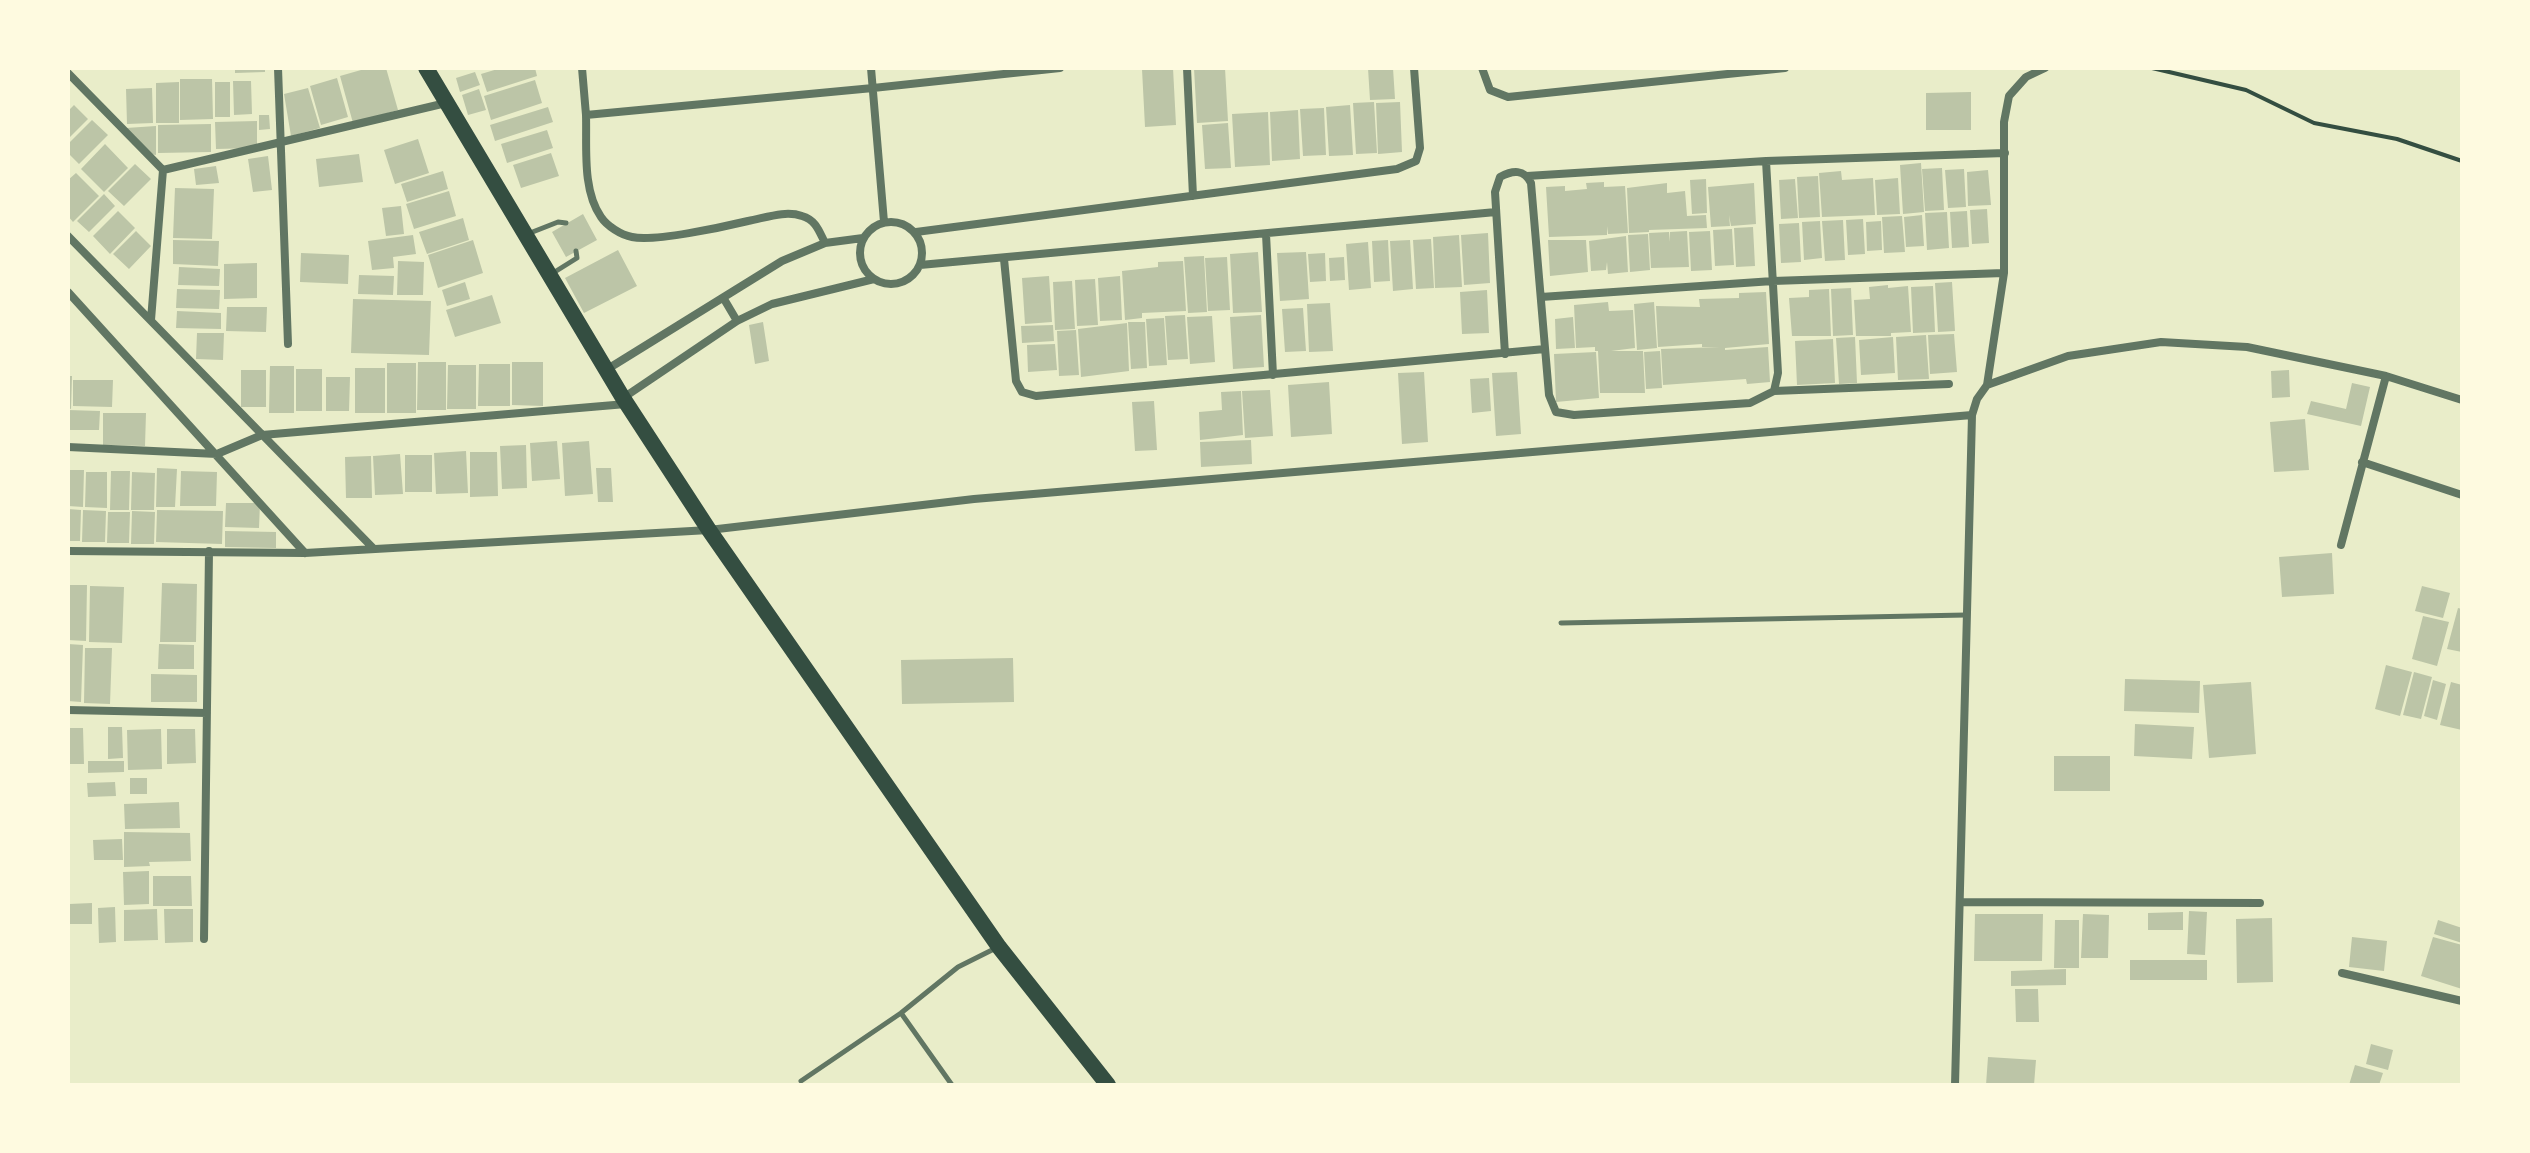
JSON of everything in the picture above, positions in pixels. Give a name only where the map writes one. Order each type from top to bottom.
[{"type":"highway","points":[[426,68],[606,370],[709,530],[999,947],[1108,1085]]},
{"type":"street","points":[[278,68],[288,344]]},
{"type":"street","points":[[582,68],[590,191],[601,218],[616,231],[632,237],[657,237],[784,213],[802,215],[816,223],[825,243]]},
{"type":"street","points":[[871,68],[884,222]]},
{"type":"street","points":[[586,115],[1060,68]]},
{"type":"street","points":[[1187,68],[1193,196]]},
{"type":"street","points":[[916,232],[922,248],[920,265],[909,279],[900,283],[882,283],[865,271],[860,261],[863,238],[872,228],[884,222],[901,223],[916,232],[1397,169],[1416,161],[1420,148],[1414,68]]},
{"type":"street","points":[[1482,68],[1490,90],[1508,97],[1785,68]]},
{"type":"street","points":[[2018,68],[2026,77]]},
{"type":"street","points":[[1955,1085],[1972,415],[1977,399],[1987,385],[2004,273],[2004,122],[2009,96],[2026,77],[2045,68]]},
{"type":"street","points":[[68,73],[163,170],[151,320]]},
{"type":"street","points":[[163,170],[447,103]]},
{"type":"street","points":[[1505,354],[1495,192],[1500,177],[1510,172],[1527,176],[1766,161],[2005,153]]},
{"type":"street","points":[[1766,161],[1778,373],[1774,391]]},
{"type":"street","points":[[1527,176],[1531,183],[1549,395],[1556,412],[1574,415],[1750,403],[1774,391],[1949,384]]},
{"type":"street","points":[[920,265],[1496,212]]},
{"type":"street","points":[[1266,234],[1273,375]]},
{"type":"street","points":[[68,236],[373,548]]},
{"type":"street","points":[[606,370],[782,261],[825,243],[863,238]]},
{"type":"street","points":[[1004,259],[1016,381],[1022,392],[1036,396],[1545,349]]},
{"type":"street","points":[[1541,297],[1773,281],[2004,273]]},
{"type":"street","points":[[68,447],[217,454],[262,435],[625,401],[737,321],[772,304],[874,279]]},
{"type":"street","points":[[68,292],[305,553]]},
{"type":"street","points":[[724,299],[737,321]]},
{"type":"street","points":[[1987,385],[2068,356],[2161,342],[2247,347],[2386,376],[2462,400]]},
{"type":"street","points":[[2341,545],[2386,376]]},
{"type":"street","points":[[68,551],[305,553],[709,530],[974,499],[1972,415]]},
{"type":"street","points":[[2362,462],[2462,495]]},
{"type":"street","points":[[204,939],[209,551]]},
{"type":"street","points":[[68,710],[207,713]]},
{"type":"street","points":[[1960,902],[2260,903]]},
{"type":"street","points":[[2342,973],[2462,1001]]},
{"type":"lane","points":[[526,235],[558,222],[566,223]]},
{"type":"lane","points":[[550,275],[577,258],[576,251]]},
{"type":"lane","points":[[1561,623],[1967,615]]},
{"type":"lane","points":[[801,1081],[901,1013],[958,967],[999,947]]},
{"type":"lane","points":[[901,1013],[952,1085]]},
{"type":"path","points":[[2152,68],[2246,90],[2314,123],[2397,139],[2462,161]]},
{"type":"building","points":[[235,68],[265,68],[265,72],[235,73]]},
{"type":"building","points":[[368,68],[386,68],[398,110],[353,123],[340,76]]},
{"type":"building","points":[[501,68],[535,68],[537,76],[487,92],[481,74]]},
{"type":"building","points":[[1173,68],[1176,125],[1145,127],[1142,69]]},
{"type":"building","points":[[1194,68],[1225,68],[1228,121],[1197,123]]},
{"type":"building","points":[[1368,68],[1393,68],[1395,99],[1370,100]]},
{"type":"building","points":[[475,72],[480,85],[460,92],[456,78]]},
{"type":"building","points":[[337,78],[348,117],[321,125],[310,86]]},
{"type":"building","points":[[180,79],[212,79],[213,119],[180,120]]},
{"type":"building","points":[[535,80],[542,103],[491,120],[484,96]]},
{"type":"building","points":[[233,81],[251,81],[252,114],[234,115]]},
{"type":"building","points":[[179,82],[179,123],[156,123],[156,83]]},
{"type":"building","points":[[215,82],[230,82],[230,117],[215,117]]},
{"type":"building","points":[[152,88],[153,123],[127,124],[126,89]]},
{"type":"building","points":[[308,88],[320,128],[291,136],[284,94]]},
{"type":"building","points":[[479,89],[486,110],[468,115],[462,95]]},
{"type":"building","points":[[1971,92],[1971,130],[1926,130],[1926,93]]},
{"type":"building","points":[[1374,102],[1377,153],[1356,154],[1353,103]]},
{"type":"building","points":[[1400,102],[1402,152],[1378,154],[1376,103]]},
{"type":"building","points":[[74,105],[88,119],[68,139],[68,111]]},
{"type":"building","points":[[1350,105],[1353,155],[1329,156],[1326,107]]},
{"type":"building","points":[[548,107],[553,122],[495,141],[490,125]]},
{"type":"building","points":[[1324,108],[1326,155],[1303,156],[1300,109]]},
{"type":"building","points":[[1298,110],[1300,159],[1272,161],[1270,112]]},
{"type":"building","points":[[1268,112],[1270,165],[1235,167],[1232,114]]},
{"type":"building","points":[[259,115],[269,115],[270,129],[259,130]]},
{"type":"building","points":[[92,120],[108,135],[79,164],[68,153],[68,144]]},
{"type":"building","points":[[257,121],[257,148],[216,149],[215,122]]},
{"type":"building","points":[[1228,123],[1231,168],[1205,169],[1202,125]]},
{"type":"building","points":[[211,124],[211,152],[158,153],[158,125]]},
{"type":"building","points":[[156,126],[156,155],[150,154],[126,128]]},
{"type":"building","points":[[547,130],[553,148],[507,163],[501,144]]},
{"type":"building","points":[[418,139],[429,173],[395,184],[384,150]]},
{"type":"building","points":[[105,144],[128,168],[104,192],[81,169]]},
{"type":"building","points":[[551,153],[559,176],[521,188],[513,165]]},
{"type":"building","points":[[359,154],[363,182],[319,187],[316,159]]},
{"type":"building","points":[[268,156],[272,190],[253,192],[248,159]]},
{"type":"building","points":[[1921,163],[1924,212],[1903,214],[1900,165]]},
{"type":"building","points":[[135,164],[151,179],[124,206],[108,191]]},
{"type":"building","points":[[216,166],[219,183],[196,185],[194,169]]},
{"type":"building","points":[[1942,168],[1944,210],[1925,211],[1922,169]]},
{"type":"building","points":[[1964,169],[1966,207],[1948,208],[1945,170]]},
{"type":"building","points":[[1988,170],[1991,205],[1968,206],[1967,172]]},
{"type":"building","points":[[443,171],[448,189],[407,202],[401,184]]},
{"type":"building","points":[[1841,171],[1842,180],[1873,178],[1875,215],[1822,217],[1819,173]]},
{"type":"building","points":[[76,173],[99,196],[73,222],[68,216],[68,180]]},
{"type":"building","points":[[1818,176],[1820,217],[1799,218],[1797,177]]},
{"type":"building","points":[[1898,178],[1900,214],[1877,215],[1875,180]]},
{"type":"building","points":[[1706,179],[1707,213],[1692,214],[1690,180]]},
{"type":"building","points":[[1795,179],[1798,218],[1781,219],[1779,180]]},
{"type":"building","points":[[1604,182],[1604,187],[1625,186],[1628,233],[1608,234],[1607,226],[1607,235],[1549,237],[1546,187],[1565,186],[1565,191],[1587,189],[1586,183]]},
{"type":"building","points":[[1667,183],[1667,193],[1685,191],[1687,216],[1706,215],[1707,228],[1629,233],[1627,188]]},
{"type":"building","points":[[1754,183],[1756,224],[1731,226],[1729,215],[1730,226],[1711,227],[1708,187]]},
{"type":"building","points":[[175,188],[214,189],[212,239],[173,238]]},
{"type":"building","points":[[449,191],[456,216],[414,229],[406,204]]},
{"type":"building","points":[[104,194],[115,206],[89,232],[77,221]]},
{"type":"building","points":[[401,206],[404,234],[386,236],[382,208]]},
{"type":"building","points":[[1987,209],[1989,243],[1972,244],[1970,210]]},
{"type":"building","points":[[118,211],[135,228],[110,254],[93,236]]},
{"type":"building","points":[[1967,211],[1969,247],[1952,248],[1950,212]]},
{"type":"building","points":[[1947,212],[1949,248],[1927,250],[1925,213]]},
{"type":"building","points":[[583,214],[597,240],[566,257],[552,232]]},
{"type":"building","points":[[1922,215],[1924,246],[1906,247],[1904,217]]},
{"type":"building","points":[[1902,216],[1905,252],[1884,253],[1882,217]]},
{"type":"building","points":[[463,218],[469,240],[427,254],[419,232]]},
{"type":"building","points":[[1863,219],[1865,254],[1848,255],[1846,220]]},
{"type":"building","points":[[1843,220],[1845,260],[1825,261],[1822,221]]},
{"type":"building","points":[[1820,221],[1822,258],[1804,260],[1802,222]]},
{"type":"building","points":[[1881,221],[1882,250],[1867,251],[1866,222]]},
{"type":"building","points":[[1799,223],[1801,262],[1781,263],[1779,224]]},
{"type":"building","points":[[1753,227],[1755,266],[1736,267],[1734,228]]},
{"type":"building","points":[[1732,229],[1734,265],[1715,266],[1713,230]]},
{"type":"building","points":[[136,231],[151,246],[129,269],[113,254]]},
{"type":"building","points":[[1687,231],[1689,267],[1651,268],[1649,233],[1669,232],[1670,242],[1670,232]]},
{"type":"building","points":[[1710,231],[1712,270],[1691,271],[1689,232]]},
{"type":"building","points":[[1488,233],[1490,283],[1464,285],[1461,235]]},
{"type":"building","points":[[1648,234],[1650,270],[1630,272],[1628,235]]},
{"type":"building","points":[[413,235],[416,254],[393,257],[394,268],[372,270],[368,241]]},
{"type":"building","points":[[1459,235],[1462,287],[1435,288],[1433,237]]},
{"type":"building","points":[[1626,236],[1628,272],[1608,274],[1607,262],[1606,270],[1591,271],[1589,241]]},
{"type":"building","points":[[1431,239],[1434,288],[1416,289],[1413,240]]},
{"type":"building","points":[[173,240],[219,241],[218,266],[173,264]]},
{"type":"building","points":[[473,240],[483,273],[438,288],[428,255]]},
{"type":"building","points":[[1388,240],[1390,281],[1374,282],[1372,241]]},
{"type":"building","points":[[1410,240],[1413,289],[1393,291],[1390,241]]},
{"type":"building","points":[[1548,240],[1586,240],[1588,272],[1550,276]]},
{"type":"building","points":[[1368,242],[1371,288],[1349,290],[1346,244]]},
{"type":"building","points":[[618,250],[637,286],[584,313],[565,278]]},
{"type":"building","points":[[1258,252],[1262,312],[1233,313],[1230,254]]},
{"type":"building","points":[[1306,252],[1309,299],[1280,301],[1277,253]]},
{"type":"building","points":[[301,253],[349,255],[348,284],[300,282]]},
{"type":"building","points":[[1325,253],[1326,281],[1310,282],[1308,254]]},
{"type":"building","points":[[1204,256],[1207,312],[1188,313],[1184,257]]},
{"type":"building","points":[[1227,257],[1230,310],[1208,311],[1205,258]]},
{"type":"building","points":[[1344,257],[1345,280],[1330,281],[1329,258]]},
{"type":"building","points":[[398,261],[424,262],[423,295],[397,295]]},
{"type":"building","points":[[1183,261],[1186,311],[1142,313],[1142,318],[1125,320],[1122,271],[1158,267],[1158,262]]},
{"type":"building","points":[[257,263],[257,298],[224,299],[224,264]]},
{"type":"building","points":[[179,267],[220,269],[219,286],[178,285]]},
{"type":"building","points":[[359,275],[394,276],[393,295],[358,294]]},
{"type":"building","points":[[1049,276],[1052,322],[1025,324],[1022,278]]},
{"type":"building","points":[[1120,276],[1122,320],[1100,321],[1098,278]]},
{"type":"building","points":[[1095,279],[1098,325],[1077,326],[1075,280]]},
{"type":"building","points":[[1072,281],[1075,329],[1055,330],[1053,282]]},
{"type":"building","points":[[465,282],[470,299],[447,306],[442,290]]},
{"type":"building","points":[[1952,282],[1955,331],[1938,332],[1935,283]]},
{"type":"building","points":[[1888,285],[1888,288],[1908,286],[1911,332],[1891,333],[1891,336],[1856,336],[1854,300],[1870,299],[1869,287]]},
{"type":"building","points":[[1933,286],[1935,332],[1913,333],[1911,287]]},
{"type":"building","points":[[1851,288],[1853,335],[1833,336],[1831,289]]},
{"type":"building","points":[[177,289],[220,290],[219,309],[176,308]]},
{"type":"building","points":[[1829,289],[1831,336],[1792,336],[1789,298],[1809,297],[1809,290]]},
{"type":"building","points":[[1487,290],[1489,333],[1462,334],[1460,292]]},
{"type":"building","points":[[1766,292],[1769,344],[1725,350],[1768,347],[1770,382],[1747,384],[1746,379],[1663,385],[1661,349],[1720,347],[1702,347],[1702,344],[1658,347],[1656,306],[1700,307],[1699,299],[1739,298],[1739,293]]},
{"type":"building","points":[[492,295],[501,323],[455,337],[446,310]]},
{"type":"building","points":[[353,299],[431,301],[429,355],[351,353]]},
{"type":"building","points":[[1608,302],[1609,311],[1633,310],[1635,348],[1611,351],[1643,351],[1645,393],[1600,393],[1598,351],[1595,347],[1576,348],[1574,305]]},
{"type":"building","points":[[1654,302],[1657,348],[1637,350],[1634,304]]},
{"type":"building","points":[[1330,303],[1333,351],[1309,352],[1307,304]]},
{"type":"building","points":[[227,307],[267,307],[266,332],[226,331]]},
{"type":"building","points":[[1303,308],[1306,351],[1285,352],[1282,309]]},
{"type":"building","points":[[177,311],[221,313],[221,329],[176,328]]},
{"type":"building","points":[[1185,315],[1188,359],[1168,360],[1165,316]]},
{"type":"building","points":[[1261,315],[1264,367],[1233,369],[1230,317]]},
{"type":"building","points":[[1212,316],[1215,362],[1190,364],[1187,317]]},
{"type":"building","points":[[1573,317],[1575,348],[1556,349],[1555,319]]},
{"type":"building","points":[[1164,318],[1167,365],[1149,366],[1146,319]]},
{"type":"building","points":[[763,322],[769,361],[755,364],[749,325]]},
{"type":"building","points":[[1128,322],[1145,322],[1147,368],[1131,369]]},
{"type":"building","points":[[1127,323],[1129,371],[1081,377],[1078,329]]},
{"type":"building","points":[[1053,325],[1054,341],[1022,343],[1021,326]]},
{"type":"building","points":[[1076,330],[1079,375],[1059,376],[1057,331]]},
{"type":"building","points":[[197,333],[224,333],[223,360],[196,359]]},
{"type":"building","points":[[1954,334],[1957,372],[1930,374],[1928,335]]},
{"type":"building","points":[[1926,335],[1929,379],[1898,380],[1896,337]]},
{"type":"building","points":[[1855,337],[1857,383],[1839,384],[1836,338]]},
{"type":"building","points":[[1893,337],[1895,373],[1861,375],[1859,340]]},
{"type":"building","points":[[1833,339],[1835,383],[1797,385],[1795,341]]},
{"type":"building","points":[[1055,344],[1057,370],[1028,372],[1027,345]]},
{"type":"building","points":[[1660,351],[1662,388],[1646,389],[1644,352]]},
{"type":"building","points":[[1596,352],[1599,398],[1556,402],[1554,354]]},
{"type":"building","points":[[418,362],[446,362],[446,410],[417,410]]},
{"type":"building","points":[[512,362],[543,362],[543,406],[512,405]]},
{"type":"building","points":[[387,363],[416,363],[416,413],[387,413]]},
{"type":"building","points":[[479,364],[510,364],[510,406],[478,406]]},
{"type":"building","points":[[448,365],[476,365],[476,409],[447,409]]},
{"type":"building","points":[[270,366],[294,366],[294,413],[269,413]]},
{"type":"building","points":[[355,368],[385,368],[385,413],[355,413]]},
{"type":"building","points":[[296,369],[322,369],[322,411],[296,411]]},
{"type":"building","points":[[241,370],[266,370],[266,407],[241,407]]},
{"type":"building","points":[[2289,370],[2290,397],[2272,398],[2271,371]]},
{"type":"building","points":[[1424,372],[1428,442],[1402,444],[1398,373]]},
{"type":"building","points":[[1517,372],[1521,434],[1496,436],[1492,373]]},
{"type":"building","points":[[68,376],[72,376],[71,409],[68,408]]},
{"type":"building","points":[[326,377],[350,377],[349,411],[326,411]]},
{"type":"building","points":[[1489,378],[1491,411],[1472,413],[1470,379]]},
{"type":"building","points":[[73,380],[113,380],[112,407],[73,406]]},
{"type":"building","points":[[1329,382],[1332,434],[1291,437],[1288,385]]},
{"type":"building","points":[[2352,383],[2370,387],[2361,426],[2307,414],[2311,401],[2346,409]]},
{"type":"building","points":[[1270,390],[1273,436],[1245,438],[1242,391]]},
{"type":"building","points":[[1241,391],[1243,435],[1200,440],[1199,412],[1222,410],[1221,392]]},
{"type":"building","points":[[1154,401],[1157,450],[1135,451],[1132,402]]},
{"type":"building","points":[[68,410],[100,411],[99,430],[68,430]]},
{"type":"building","points":[[103,413],[146,413],[145,446],[103,445]]},
{"type":"building","points":[[2305,419],[2309,470],[2274,472],[2270,422]]},
{"type":"building","points":[[1251,440],[1252,464],[1201,467],[1200,442]]},
{"type":"building","points":[[557,441],[560,479],[532,481],[530,443]]},
{"type":"building","points":[[589,441],[593,494],[565,496],[562,443]]},
{"type":"building","points":[[526,445],[527,488],[502,489],[500,446]]},
{"type":"building","points":[[466,451],[468,493],[436,494],[434,453]]},
{"type":"building","points":[[470,452],[497,452],[498,496],[470,497]]},
{"type":"building","points":[[400,454],[403,494],[375,495],[373,456]]},
{"type":"building","points":[[405,455],[432,455],[432,492],[405,492]]},
{"type":"building","points":[[371,456],[372,498],[346,498],[345,457]]},
{"type":"building","points":[[157,468],[177,469],[175,507],[156,507]]},
{"type":"building","points":[[596,468],[611,468],[613,502],[598,502]]},
{"type":"building","points":[[68,470],[84,470],[83,507],[68,506]]},
{"type":"building","points":[[111,471],[130,471],[129,510],[110,510]]},
{"type":"building","points":[[181,471],[217,472],[216,506],[180,506]]},
{"type":"building","points":[[86,472],[107,472],[107,508],[85,507]]},
{"type":"building","points":[[132,472],[155,473],[154,510],[131,510]]},
{"type":"building","points":[[226,503],[260,503],[259,528],[225,527]]},
{"type":"building","points":[[68,509],[81,510],[80,541],[68,541]]},
{"type":"building","points":[[83,510],[106,511],[105,542],[82,542]]},
{"type":"building","points":[[157,510],[223,511],[222,544],[156,542]]},
{"type":"building","points":[[132,511],[155,512],[154,544],[131,544]]},
{"type":"building","points":[[108,512],[130,512],[129,543],[107,543]]},
{"type":"building","points":[[225,531],[276,532],[276,548],[225,547]]},
{"type":"building","points":[[2332,553],[2334,594],[2282,597],[2279,557]]},
{"type":"building","points":[[162,583],[197,584],[196,642],[160,642]]},
{"type":"building","points":[[68,585],[87,585],[86,641],[68,640]]},
{"type":"building","points":[[90,586],[124,587],[122,643],[89,642]]},
{"type":"building","points":[[2422,586],[2450,593],[2443,618],[2415,611]]},
{"type":"building","points":[[2458,608],[2462,609],[2462,652],[2447,649]]},
{"type":"building","points":[[2423,616],[2449,622],[2437,666],[2412,659]]},
{"type":"building","points":[[68,644],[83,645],[81,702],[68,701]]},
{"type":"building","points":[[159,644],[194,645],[194,669],[158,669]]},
{"type":"building","points":[[85,648],[112,648],[110,704],[84,703]]},
{"type":"building","points":[[1013,658],[1014,702],[902,704],[901,660]]},
{"type":"building","points":[[2386,665],[2412,672],[2400,716],[2375,709]]},
{"type":"building","points":[[2414,672],[2432,677],[2421,719],[2403,715]]},
{"type":"building","points":[[151,674],[197,675],[197,702],[151,702]]},
{"type":"building","points":[[2125,679],[2200,681],[2199,713],[2124,711]]},
{"type":"building","points":[[2433,680],[2446,684],[2437,720],[2424,716]]},
{"type":"building","points":[[2251,682],[2256,754],[2209,758],[2203,685]]},
{"type":"building","points":[[2451,682],[2462,685],[2462,730],[2440,725]]},
{"type":"building","points":[[2135,724],[2194,727],[2192,759],[2134,756]]},
{"type":"building","points":[[108,727],[122,727],[123,758],[108,759]]},
{"type":"building","points":[[68,728],[83,728],[84,764],[68,764]]},
{"type":"building","points":[[161,729],[162,769],[128,770],[127,730]]},
{"type":"building","points":[[167,729],[195,729],[196,763],[167,764]]},
{"type":"building","points":[[2054,756],[2110,756],[2110,791],[2054,791]]},
{"type":"building","points":[[88,761],[124,761],[124,772],[88,773]]},
{"type":"building","points":[[130,778],[147,778],[147,794],[130,794]]},
{"type":"building","points":[[115,782],[116,796],[88,797],[87,783]]},
{"type":"building","points":[[179,802],[180,828],[125,829],[124,804]]},
{"type":"building","points":[[124,832],[190,833],[191,861],[149,862],[150,866],[124,867]]},
{"type":"building","points":[[122,839],[123,860],[94,860],[93,840]]},
{"type":"building","points":[[149,871],[149,904],[124,905],[123,872]]},
{"type":"building","points":[[153,876],[191,876],[192,906],[153,906]]},
{"type":"building","points":[[92,903],[92,924],[69,924],[69,904]]},
{"type":"building","points":[[115,907],[116,942],[99,943],[98,908]]},
{"type":"building","points":[[157,909],[158,940],[124,941],[124,910]]},
{"type":"building","points":[[164,909],[193,909],[193,942],[165,943]]},
{"type":"building","points":[[2189,911],[2207,912],[2205,955],[2187,954]]},
{"type":"building","points":[[2183,912],[2183,930],[2148,930],[2148,913]]},
{"type":"building","points":[[1975,914],[2043,914],[2042,961],[1974,961]]},
{"type":"building","points":[[2083,914],[2109,915],[2108,958],[2081,958]]},
{"type":"building","points":[[2272,918],[2273,982],[2237,983],[2236,919]]},
{"type":"building","points":[[2055,920],[2079,920],[2079,968],[2054,968]]},
{"type":"building","points":[[2438,920],[2462,928],[2462,943],[2434,934]]},
{"type":"building","points":[[2352,937],[2387,941],[2384,971],[2349,967]]},
{"type":"building","points":[[2433,937],[2462,945],[2462,989],[2421,976]]},
{"type":"building","points":[[2130,960],[2207,960],[2207,980],[2130,980]]},
{"type":"building","points":[[2066,969],[2066,985],[2011,986],[2011,971]]},
{"type":"building","points":[[2015,989],[2038,989],[2039,1022],[2016,1022]]},
{"type":"building","points":[[2371,1044],[2393,1050],[2388,1070],[2366,1064]]},
{"type":"building","points":[[1988,1057],[2036,1060],[2034,1085],[1986,1085]]},
{"type":"building","points":[[2355,1065],[2383,1073],[2379,1085],[2349,1085]]}]
